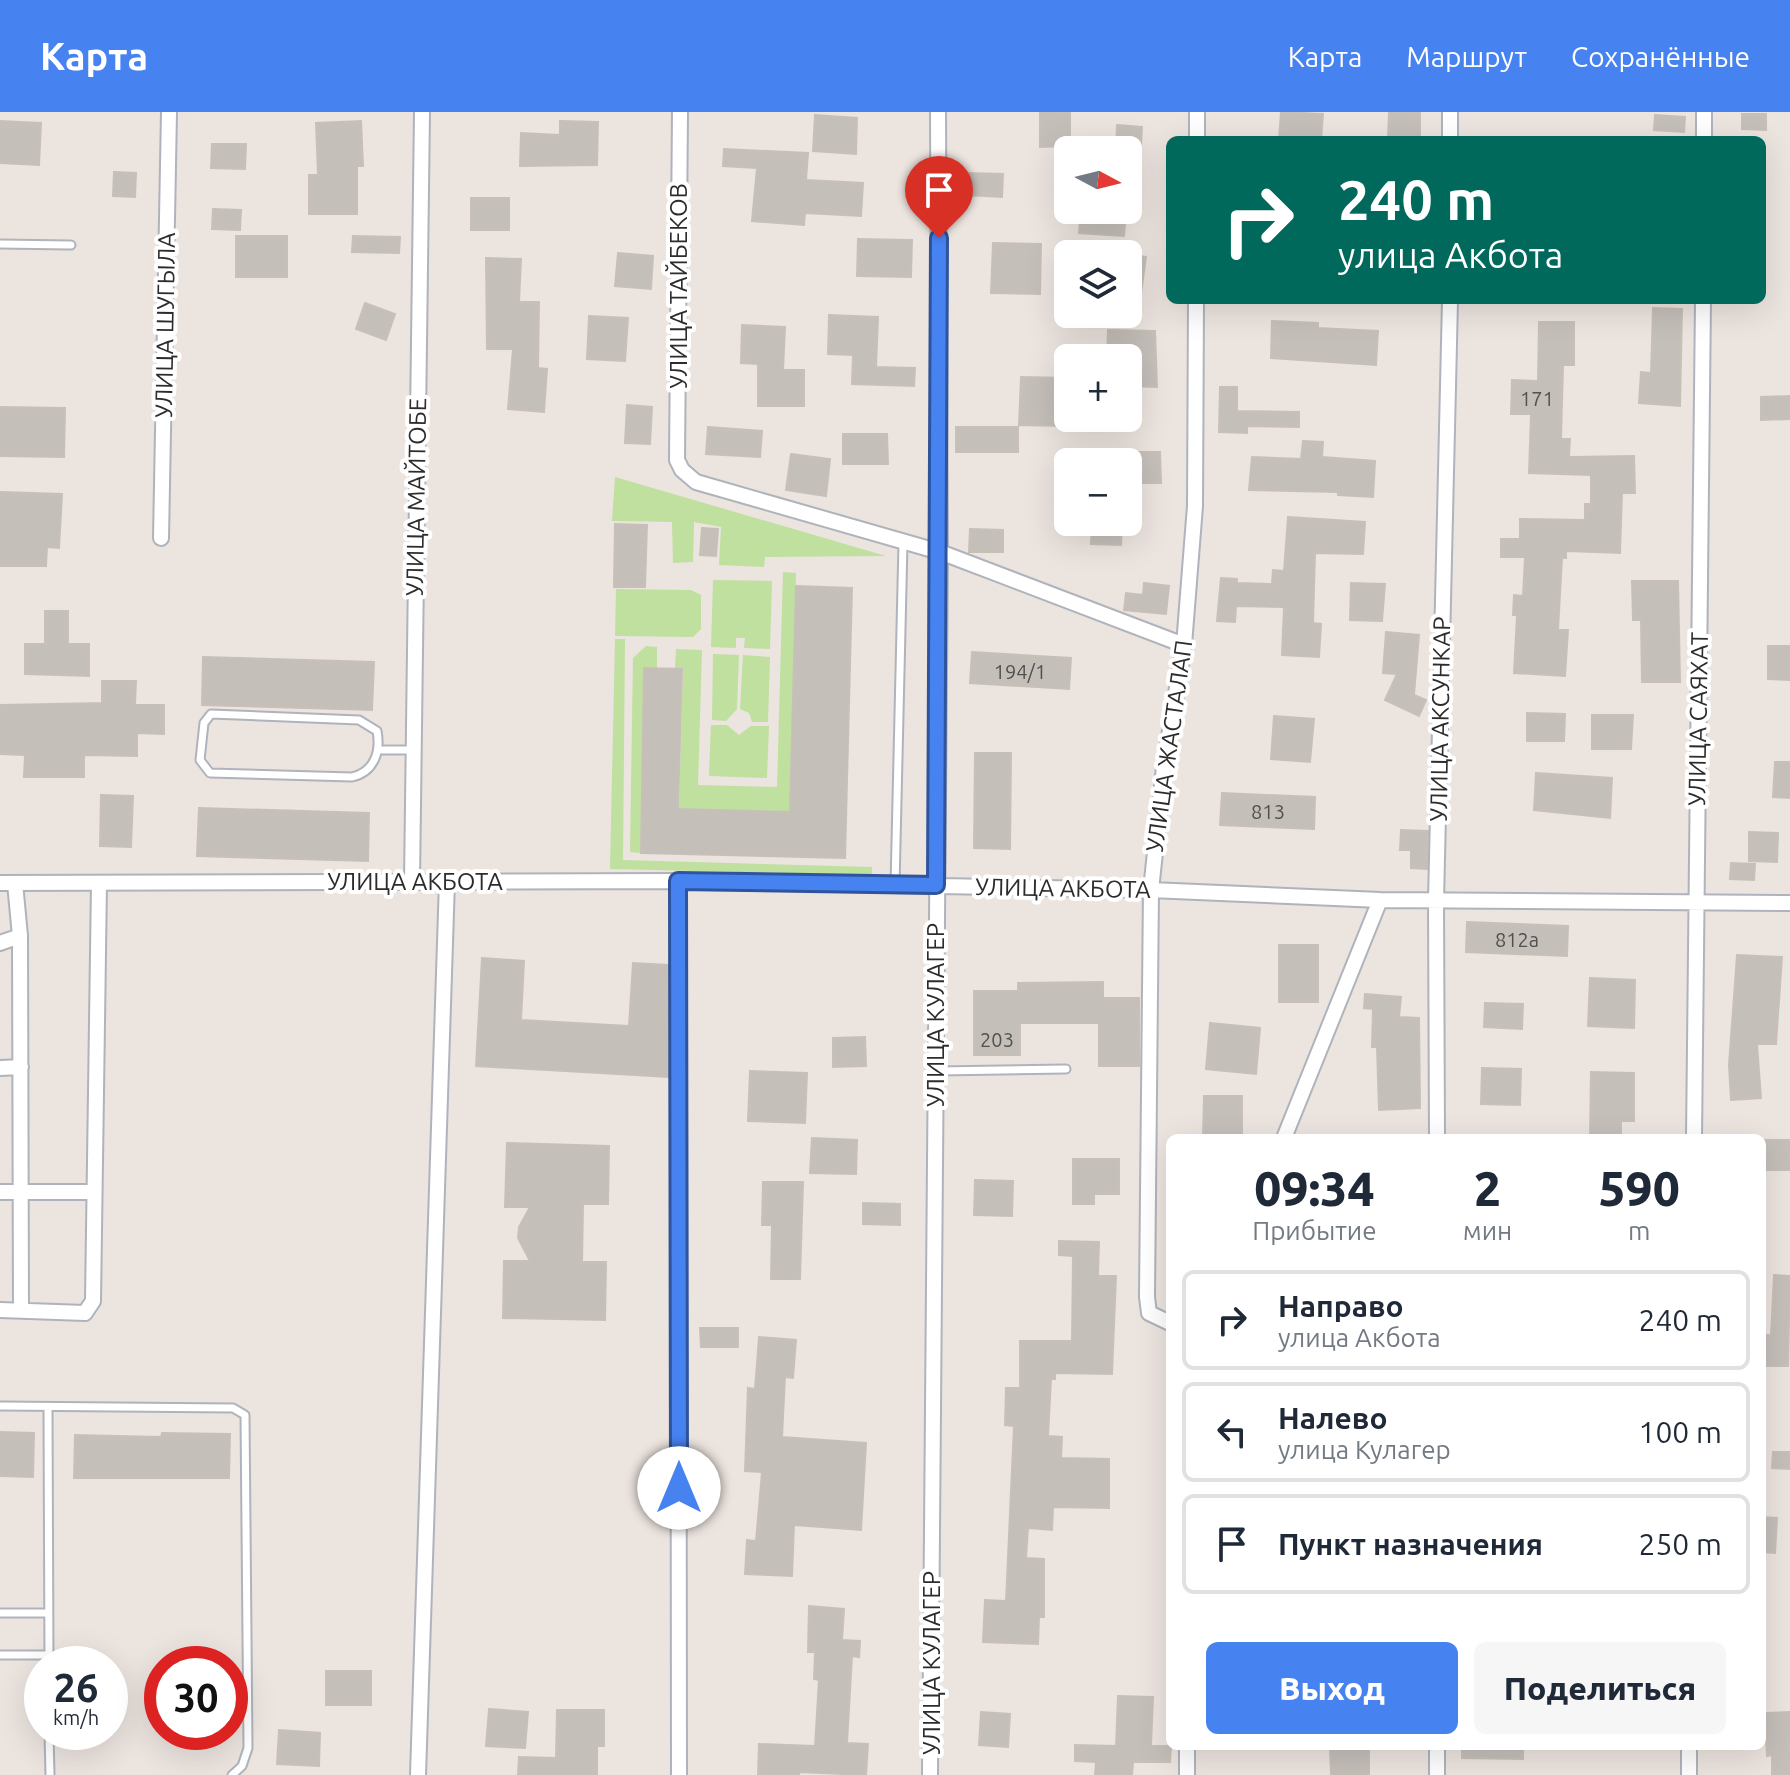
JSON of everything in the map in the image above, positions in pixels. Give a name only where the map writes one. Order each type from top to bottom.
[{"type":"street","name":"УЛИЦА ШУГЫЛА","points":[[161,538],[169,112]]},
{"type":"street","name":"УЛИЦА МАЙТОБЕ","points":[[412,881],[422,112]]},
{"type":"street","name":"УЛИЦА ТАЙБЕКОВ","points":[[680,112],[677,460],[682,470],[696,482],[903,540]]},
{"type":"street","name":"УЛИЦА КУЛАГЕР","points":[[930,1775],[940,552],[938,112]]},
{"type":"street","points":[[1197,112],[1197,136]]},
{"type":"street","points":[[1450,112],[1450,136]]},
{"type":"street","points":[[1704,112],[1704,136]]},
{"type":"street","name":"УЛИЦА ЖАСТАЛАП","points":[[1166,1321],[1149,1313],[1147,1297],[1151,890],[1164,767],[1184,645],[1195,506],[1196,304]]},
{"type":"street","name":"УЛИЦА АКСУНКАР","points":[[1437,1134],[1436,901],[1450,304]]},
{"type":"street","name":"УЛИЦА САЯХАТ","points":[[1694,1134],[1703,304]]},
{"type":"street","points":[[903,540],[1184,645]]},
{"type":"street","points":[[418,1775],[447,881]]},
{"type":"street","points":[[678,881],[679,1775]]},
{"type":"street","name":"УЛИЦА АКБОТА","points":[[8,883],[678,881],[1151,890],[1380,900],[1790,903]]},
{"type":"street","points":[[8,883],[20,936],[21,1310]]},
{"type":"street","points":[[0,1310],[85,1313],[90,1308],[99,883]]},
{"type":"street","points":[[1286,1134],[1380,900]]},
{"type":"street","points":[[0,943],[20,936]]},
{"type":"street","points":[[0,1068],[21,1067]]},
{"type":"street","points":[[0,1192],[92,1192]]},
{"type":"street","points":[[1187,1750],[1187,1775]]},
{"type":"street","points":[[1437,1750],[1437,1775]]},
{"type":"street","points":[[1689,1750],[1689,1775]]},
{"type":"lane","points":[[0,244],[71,245]]},
{"type":"lane","points":[[895,886],[903,540]]},
{"type":"lane","points":[[216,713],[359,720],[377,731],[378,750],[372,766],[352,777],[210,773],[200,760],[205,720],[216,713]]},
{"type":"lane","points":[[378,750],[412,750]]},
{"type":"lane","points":[[935,1071],[1066,1069]]},
{"type":"lane","points":[[0,1406],[233,1408],[245,1415],[248,1748],[242,1766],[232,1775]]},
{"type":"lane","points":[[48,1408],[49,1646]]},
{"type":"lane","points":[[0,1613],[48,1613]]},
{"type":"lane","points":[[0,1655],[24,1657]]},
{"type":"lane","points":[[49,1750],[50,1775]]},
{"type":"green space","points":[[615,477],[886,556],[765,557],[764,567],[719,565],[721,527],[694,522],[693,562],[673,563],[672,522],[612,521]]},
{"type":"green space","points":[[783,572],[796,573],[790,812],[679,809],[683,668],[675,668],[676,649],[702,650],[698,785],[777,787]]},
{"type":"green space","points":[[713,580],[772,581],[770,649],[744,648],[745,638],[736,638],[736,648],[711,647]]},
{"type":"green space","points":[[616,589],[691,590],[701,595],[701,629],[693,637],[615,636]]},
{"type":"green space","points":[[615,639],[625,639],[623,860],[872,867],[872,875],[610,869]]},
{"type":"green space","points":[[646,646],[657,647],[657,668],[644,669],[641,853],[630,852],[633,658]]},
{"type":"green space","points":[[713,654],[739,655],[737,709],[726,721],[712,720]]},
{"type":"green space","points":[[743,655],[770,657],[768,722],[752,722],[749,713],[740,709]]},
{"type":"green space","points":[[711,725],[727,725],[739,735],[751,726],[769,726],[767,778],[709,776]]},
{"type":"building","points":[[1040,112],[1070,112],[1070,136],[1054,136],[1054,147],[1040,147]]},
{"type":"building","points":[[1281,112],[1323,114],[1321,136],[1279,136]]},
{"type":"building","points":[[1389,112],[1420,112],[1420,136],[1388,136]]},
{"type":"building","points":[[1742,114],[1766,114],[1766,130],[1742,129]]},
{"type":"building","points":[[815,115],[857,118],[856,154],[813,151]]},
{"type":"building","points":[[1655,115],[1685,117],[1684,132],[1654,130]]},
{"type":"building","points":[[0,121],[41,123],[39,165],[0,163]]},
{"type":"building","points":[[361,121],[363,166],[357,166],[357,214],[309,214],[309,175],[318,175],[316,123]]},
{"type":"building","points":[[560,121],[598,122],[597,165],[520,166],[521,133],[560,135]]},
{"type":"building","points":[[1117,125],[1142,127],[1142,136],[1117,136]]},
{"type":"building","points":[[212,144],[246,144],[245,169],[211,168]]},
{"type":"building","points":[[724,149],[808,153],[806,180],[863,183],[861,216],[805,213],[804,225],[752,221],[757,168],[723,166]]},
{"type":"building","points":[[114,172],[136,173],[135,197],[113,196]]},
{"type":"building","points":[[967,173],[1003,174],[1002,197],[966,195]]},
{"type":"building","points":[[471,198],[509,198],[509,230],[471,230]]},
{"type":"building","points":[[213,209],[241,210],[240,230],[212,229]]},
{"type":"building","points":[[1080,224],[1125,224],[1124,236],[1079,233]]},
{"type":"building","points":[[236,236],[287,236],[287,277],[236,277]]},
{"type":"building","points":[[353,236],[400,237],[399,253],[352,252]]},
{"type":"building","points":[[858,239],[912,240],[911,277],[857,276]]},
{"type":"building","points":[[993,243],[1041,244],[1040,294],[991,293]]},
{"type":"building","points":[[618,253],[653,256],[651,289],[615,286]]},
{"type":"building","points":[[1142,257],[1146,257],[1142,286]]},
{"type":"building","points":[[486,258],[521,259],[519,302],[539,302],[538,368],[547,369],[544,412],[508,409],[513,349],[487,349]]},
{"type":"building","points":[[365,303],[395,314],[386,340],[356,329]]},
{"type":"building","points":[[1653,308],[1682,309],[1680,406],[1639,403],[1641,372],[1651,373]]},
{"type":"building","points":[[829,315],[878,317],[876,367],[915,368],[914,386],[852,384],[853,355],[828,354]]},
{"type":"building","points":[[589,316],[628,318],[625,361],[587,359]]},
{"type":"building","points":[[1272,321],[1318,323],[1318,328],[1378,331],[1376,365],[1271,358]]},
{"type":"building","points":[[1539,322],[1574,322],[1574,365],[1563,365],[1561,439],[1570,439],[1569,457],[1634,456],[1635,493],[1622,493],[1620,553],[1566,551],[1566,558],[1562,558],[1558,630],[1568,630],[1565,676],[1514,673],[1517,615],[1513,615],[1514,595],[1523,596],[1525,557],[1501,557],[1501,539],[1520,539],[1520,519],[1585,520],[1585,504],[1591,504],[1591,475],[1529,473],[1531,414],[1511,414],[1512,380],[1538,381]]},
{"type":"building","points":[[742,325],[785,327],[783,370],[804,370],[804,406],[758,406],[758,364],[741,363]]},
{"type":"building","points":[[1108,330],[1155,331],[1157,387],[1142,386],[1142,344],[1108,344]]},
{"type":"building","points":[[1021,377],[1054,378],[1054,426],[1019,425]]},
{"type":"building","points":[[1220,387],[1237,387],[1237,411],[1299,412],[1299,427],[1247,426],[1247,433],[1219,432]]},
{"type":"building","points":[[1790,396],[1790,419],[1761,420],[1761,397]]},
{"type":"building","points":[[627,405],[652,407],[650,444],[625,443]]},
{"type":"building","points":[[0,407],[65,408],[64,457],[0,456]]},
{"type":"building","points":[[708,427],[762,431],[760,457],[706,454]]},
{"type":"building","points":[[956,427],[1018,427],[1018,452],[956,452]]},
{"type":"building","points":[[843,434],[887,434],[888,464],[843,464]]},
{"type":"building","points":[[1303,441],[1323,442],[1322,457],[1375,461],[1373,497],[1338,495],[1338,492],[1249,490],[1252,457],[1301,459]]},
{"type":"building","points":[[1142,452],[1160,452],[1161,483],[1142,483]]},
{"type":"building","points":[[791,454],[830,459],[826,496],[786,490]]},
{"type":"building","points":[[0,492],[62,494],[59,548],[47,547],[46,566],[0,566]]},
{"type":"building","points":[[1288,517],[1365,522],[1363,554],[1315,553],[1313,623],[1321,624],[1319,657],[1282,655],[1284,607],[1236,606],[1235,622],[1217,621],[1221,578],[1237,579],[1237,583],[1272,584],[1273,570],[1284,571]]},
{"type":"building","points":[[615,524],[647,525],[645,587],[614,587]]},
{"type":"building","points":[[702,528],[718,529],[716,556],[700,555]]},
{"type":"building","points":[[970,529],[1003,530],[1003,552],[969,552]]},
{"type":"building","points":[[1091,536],[1121,536],[1121,545],[1091,544]]},
{"type":"building","points":[[1632,581],[1678,581],[1680,682],[1642,682],[1641,620],[1633,620]]},
{"type":"building","points":[[1144,583],[1169,586],[1166,614],[1124,610],[1126,593],[1143,595]]},
{"type":"building","points":[[1351,583],[1385,584],[1382,621],[1350,620]]},
{"type":"building","points":[[796,586],[852,588],[845,858],[641,853],[644,668],[682,669],[678,809],[790,812]]},
{"type":"building","points":[[45,611],[68,611],[68,644],[89,644],[89,676],[25,674],[25,644],[45,644]]},
{"type":"building","points":[[1386,632],[1419,635],[1414,695],[1426,700],[1419,716],[1385,700],[1397,674],[1383,673]]},
{"type":"building","points":[[1768,646],[1790,646],[1790,680],[1768,679]]},
{"type":"building","points":[[972,652],[1071,658],[1069,689],[970,683]]},
{"type":"building","points":[[203,657],[374,662],[372,710],[202,705]]},
{"type":"building","points":[[102,681],[136,681],[135,705],[164,705],[164,734],[137,733],[137,756],[84,755],[84,777],[24,777],[25,755],[0,754],[0,705],[102,703]]},
{"type":"building","points":[[1527,713],[1565,714],[1564,741],[1527,741]]},
{"type":"building","points":[[1592,715],[1633,715],[1631,749],[1592,749]]},
{"type":"building","points":[[1274,716],[1314,719],[1310,762],[1271,759]]},
{"type":"building","points":[[975,753],[1011,753],[1010,849],[974,848]]},
{"type":"building","points":[[1775,762],[1790,762],[1790,798],[1773,797]]},
{"type":"building","points":[[1536,773],[1612,778],[1610,818],[1534,810]]},
{"type":"building","points":[[1222,793],[1315,797],[1314,829],[1220,825]]},
{"type":"building","points":[[101,795],[133,796],[131,847],[100,846]]},
{"type":"building","points":[[199,808],[369,813],[368,861],[197,856]]},
{"type":"building","points":[[1401,830],[1428,831],[1427,869],[1411,868],[1411,850],[1400,850]]},
{"type":"building","points":[[1749,832],[1778,833],[1777,862],[1749,861]]},
{"type":"building","points":[[1731,863],[1755,864],[1754,880],[1730,879]]},
{"type":"building","points":[[1467,922],[1568,926],[1567,956],[1466,952]]},
{"type":"building","points":[[1279,945],[1318,945],[1318,1002],[1279,1002]]},
{"type":"building","points":[[1737,955],[1782,957],[1776,1044],[1757,1044],[1761,1098],[1731,1100],[1729,1065]]},
{"type":"building","points":[[482,958],[524,961],[521,1020],[629,1026],[633,963],[668,965],[668,1077],[476,1066]]},
{"type":"building","points":[[1590,978],[1635,980],[1634,1028],[1588,1026]]},
{"type":"building","points":[[1103,982],[1103,998],[1139,998],[1139,1066],[1099,1066],[1099,1023],[1020,1023],[1020,1055],[974,1055],[974,991],[1018,991],[1018,983]]},
{"type":"building","points":[[1365,994],[1401,997],[1399,1017],[1419,1018],[1420,1108],[1379,1110],[1377,1047],[1372,1047],[1373,1009],[1364,1008]]},
{"type":"building","points":[[1485,1003],[1523,1004],[1522,1029],[1484,1027]]},
{"type":"building","points":[[1210,1023],[1260,1028],[1256,1074],[1206,1069]]},
{"type":"building","points":[[865,1037],[866,1066],[833,1067],[833,1038]]},
{"type":"building","points":[[1482,1068],[1521,1069],[1520,1105],[1481,1104]]},
{"type":"building","points":[[750,1071],[807,1073],[805,1123],[748,1121]]},
{"type":"building","points":[[1591,1072],[1634,1073],[1634,1121],[1621,1121],[1621,1134],[1590,1134]]},
{"type":"building","points":[[1204,1096],[1242,1096],[1242,1134],[1203,1134]]},
{"type":"building","points":[[812,1138],[857,1140],[856,1174],[810,1173]]},
{"type":"building","points":[[1766,1140],[1790,1140],[1790,1170],[1766,1170]]},
{"type":"building","points":[[507,1143],[609,1146],[608,1204],[583,1204],[582,1262],[606,1262],[605,1320],[503,1318],[504,1261],[530,1261],[518,1238],[519,1227],[530,1207],[505,1207]]},
{"type":"building","points":[[1073,1159],[1119,1159],[1119,1194],[1094,1194],[1094,1204],[1073,1204]]},
{"type":"building","points":[[975,1180],[1013,1181],[1012,1216],[974,1215]]},
{"type":"building","points":[[763,1182],[803,1182],[800,1279],[771,1279],[772,1225],[762,1225]]},
{"type":"building","points":[[863,1203],[900,1204],[900,1225],[863,1224]]},
{"type":"building","points":[[1059,1241],[1099,1242],[1098,1276],[1116,1276],[1112,1374],[1055,1373],[1055,1379],[1051,1379],[1048,1436],[1062,1437],[1061,1458],[1109,1459],[1109,1508],[1053,1507],[1052,1530],[1028,1528],[1026,1558],[1044,1559],[1044,1617],[1039,1617],[1038,1644],[983,1642],[985,1600],[1006,1601],[1014,1426],[1005,1425],[1006,1388],[1020,1388],[1020,1341],[1072,1341],[1073,1256],[1059,1255]]},
{"type":"building","points":[[1774,1275],[1790,1276],[1788,1366],[1766,1366],[1766,1335],[1771,1335]]},
{"type":"building","points":[[700,1328],[738,1328],[738,1347],[701,1347]]},
{"type":"building","points":[[759,1337],[796,1340],[793,1378],[785,1377],[782,1437],[866,1443],[861,1530],[794,1525],[792,1576],[745,1574],[747,1540],[756,1541],[762,1472],[745,1471],[748,1388],[755,1389]]},
{"type":"building","points":[[0,1432],[34,1433],[33,1477],[0,1476]]},
{"type":"building","points":[[162,1433],[230,1434],[229,1478],[74,1478],[75,1435],[161,1437]]},
{"type":"building","points":[[1773,1452],[1790,1452],[1790,1469],[1772,1468]]},
{"type":"building","points":[[1766,1517],[1777,1518],[1775,1553],[1766,1552]]},
{"type":"building","points":[[809,1606],[844,1609],[842,1640],[860,1641],[859,1657],[852,1656],[847,1743],[868,1744],[866,1775],[799,1772],[799,1775],[758,1775],[759,1744],[815,1746],[819,1680],[814,1679],[815,1652],[808,1652]]},
{"type":"building","points":[[326,1671],[371,1671],[371,1705],[326,1705]]},
{"type":"building","points":[[1118,1696],[1153,1697],[1151,1746],[1166,1746],[1166,1750],[1171,1750],[1170,1762],[1133,1762],[1132,1775],[1095,1775],[1096,1762],[1075,1761],[1075,1745],[1116,1746]]},
{"type":"building","points":[[489,1709],[528,1712],[525,1748],[486,1746]]},
{"type":"building","points":[[557,1710],[604,1710],[604,1746],[597,1746],[597,1775],[518,1775],[519,1757],[556,1758]]},
{"type":"building","points":[[981,1712],[1010,1714],[1008,1747],[979,1745]]},
{"type":"building","points":[[1790,1712],[1790,1775],[1772,1775],[1772,1755],[1767,1756],[1766,1713]]},
{"type":"building","points":[[279,1730],[320,1733],[319,1766],[277,1764]]},
{"type":"building","points":[[1330,1750],[1369,1750],[1369,1775],[1331,1775]]},
{"type":"building","points":[[1462,1750],[1523,1750],[1523,1759],[1462,1758]]},
{"type":"route","points":[[679,1488],[678,881],[936,885],[940,552],[939,238]]}]
